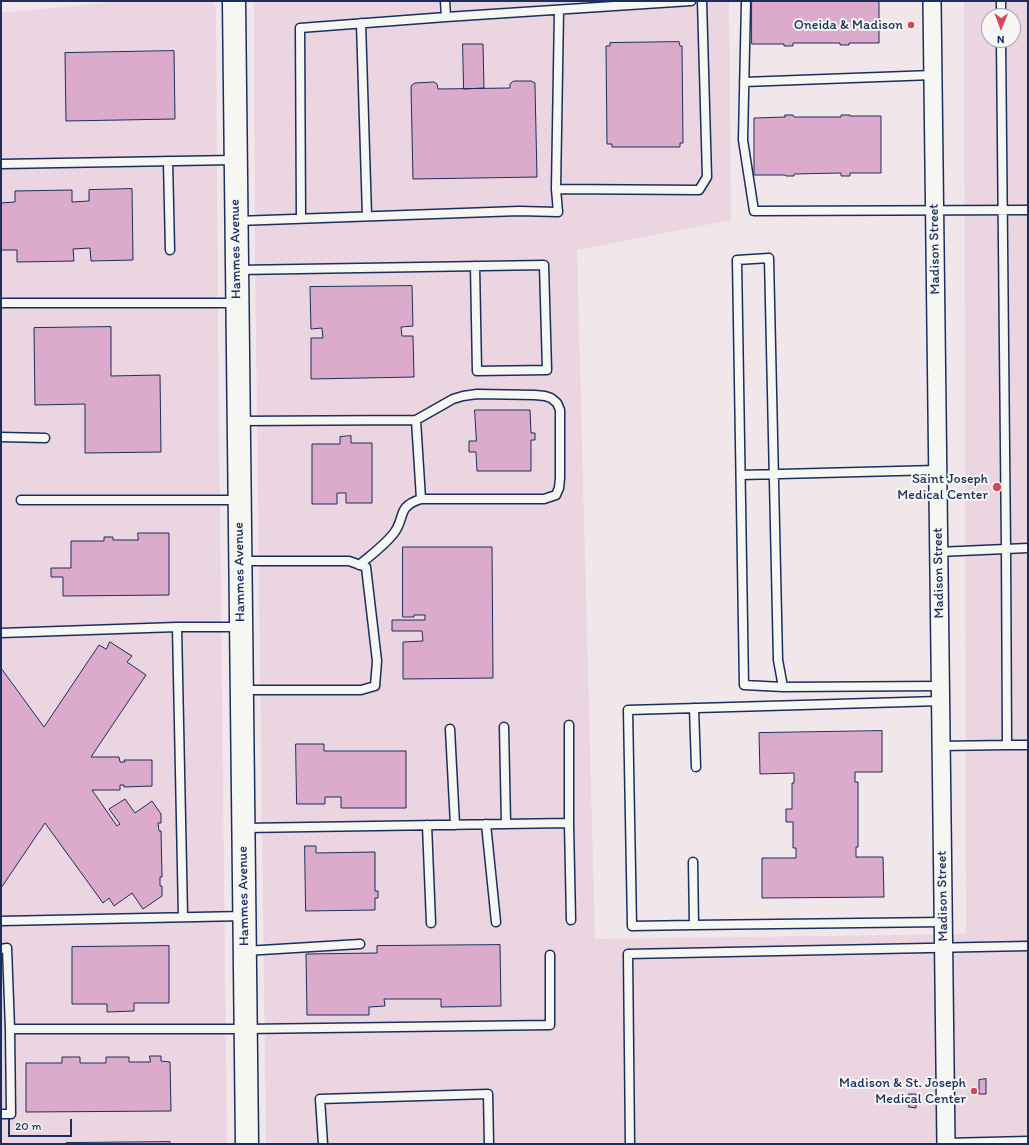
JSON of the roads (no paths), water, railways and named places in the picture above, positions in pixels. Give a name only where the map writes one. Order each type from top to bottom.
[{"type":"street","name":"Hammes Avenue","points":[[234,1],[247,1144]]},
{"type":"street","name":"Madison Street","points":[[932,1],[946,1144]]},
{"type":"lane","points":[[445,1],[446,17]]},
{"type":"lane","points":[[300,218],[300,28],[691,1]]},
{"type":"lane","points":[[556,189],[699,190],[707,177],[702,1]]},
{"type":"lane","points":[[746,1],[743,140],[754,210],[1028,210]]},
{"type":"lane","points":[[236,221],[520,211],[558,212],[556,189],[559,10]]},
{"type":"lane","points":[[361,23],[367,216]]},
{"type":"lane","points":[[1001,48],[1007,746]]},
{"type":"lane","points":[[744,82],[933,75]]},
{"type":"lane","points":[[1,164],[235,160]]},
{"type":"lane","points":[[168,161],[170,250]]},
{"type":"lane","points":[[783,687],[778,660],[769,258],[737,260],[744,685],[783,687],[940,693]]},
{"type":"lane","points":[[237,270],[475,266],[544,265],[547,370],[478,372],[475,266]]},
{"type":"lane","points":[[1,303],[237,303]]},
{"type":"lane","points":[[238,421],[416,420],[453,399],[476,394],[545,396],[551,398],[557,403],[560,410],[560,478],[559,488],[556,495],[538,500],[421,499],[407,506],[395,532],[360,565]]},
{"type":"lane","points":[[416,420],[421,499]]},
{"type":"lane","points":[[1,437],[45,438]]},
{"type":"lane","points":[[741,475],[938,470]]},
{"type":"lane","points":[[21,500],[240,500]]},
{"type":"lane","points":[[938,552],[1028,548]]},
{"type":"lane","points":[[240,561],[349,561],[366,567],[377,661],[375,686],[361,690],[242,690]]},
{"type":"lane","points":[[1,633],[177,627],[241,627]]},
{"type":"lane","points":[[177,627],[183,916]]},
{"type":"lane","points":[[940,693],[694,708],[628,710],[632,926],[943,922]]},
{"type":"lane","points":[[694,708],[696,767]]},
{"type":"lane","points":[[569,725],[571,920]]},
{"type":"lane","points":[[504,727],[506,824]]},
{"type":"lane","points":[[450,729],[455,825]]},
{"type":"lane","points":[[941,746],[1007,746],[1028,744]]},
{"type":"lane","points":[[244,828],[569,823]]},
{"type":"lane","points":[[486,824],[496,922]]},
{"type":"lane","points":[[427,825],[430,923]]},
{"type":"lane","points":[[693,862],[694,925]]},
{"type":"lane","points":[[1,921],[183,916],[244,916]]},
{"type":"lane","points":[[245,952],[360,944]]},
{"type":"lane","points":[[630,1144],[628,954],[1028,946]]},
{"type":"lane","points":[[1,949],[7,948],[11,1114],[1,1114]]},
{"type":"lane","points":[[10,1029],[246,1029],[550,1025],[550,955]]},
{"type":"lane","points":[[323,1144],[320,1099],[488,1094],[489,1144]]},
{"type":"lane","points":[[946,1144],[1028,1141]]},
{"type":"place","name":"Oneida & Madison","points":[[911,25]]},
{"type":"place","name":"Saint Joseph Medical Center","points":[[997,487]]},
{"type":"place","name":"Madison & St. Joseph Medical Center","points":[[974,1091]]}]
